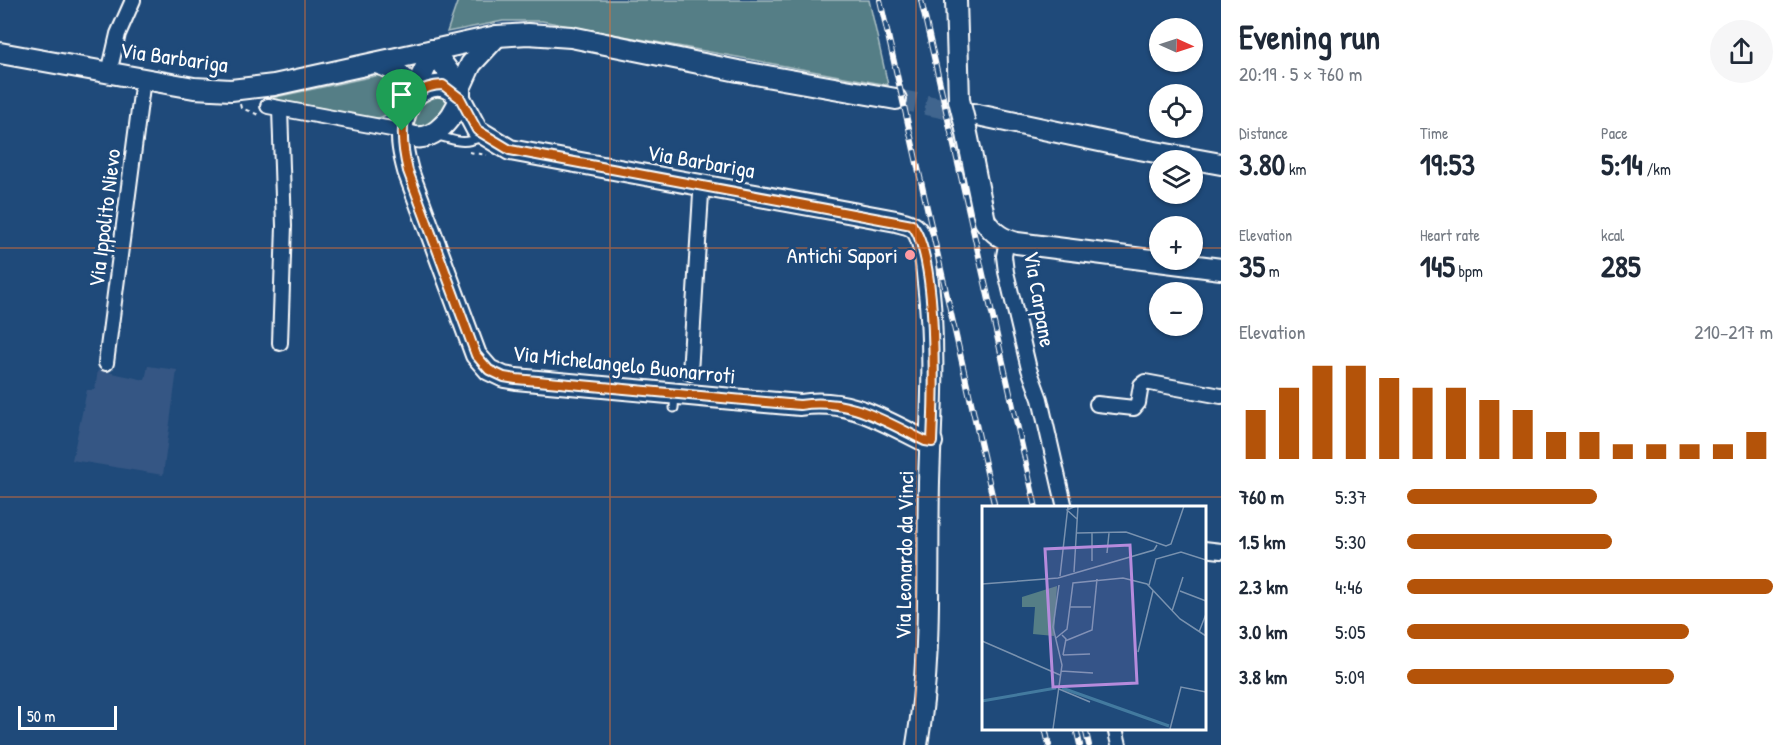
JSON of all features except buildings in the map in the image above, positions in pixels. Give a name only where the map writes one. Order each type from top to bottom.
[{"type":"street","points":[[109,73],[118,34],[133,0]]},
{"type":"street","name":"Via Carpane","points":[[956,0],[966,114],[986,221],[994,234],[1007,240],[1004,256],[1006,272],[1029,369],[1040,399],[1065,506]]},
{"type":"street","name":"Via Barbariga","points":[[0,53],[194,88],[231,90],[274,85],[497,36],[528,34],[571,37],[738,71],[896,99]]},
{"type":"street","points":[[279,343],[284,226],[274,107],[402,131],[411,137],[429,135],[446,124],[454,113],[471,64],[497,36]]},
{"type":"street","points":[[402,131],[405,114],[433,50]]},
{"type":"street","name":"Via Barbariga","points":[[433,50],[460,93],[470,121],[484,136],[510,150],[912,225]]},
{"type":"street","points":[[376,63],[399,73],[411,87],[414,96]]},
{"type":"street","name":"Via Ippolito Nievo","points":[[106,363],[143,79]]},
{"type":"street","points":[[414,96],[423,89],[443,85],[460,93]]},
{"type":"street","points":[[966,114],[1221,164]]},
{"type":"street","name":"Via Michelangelo Buonarroti","points":[[402,131],[408,171],[456,305],[476,355],[489,370],[504,377],[516,379],[629,388],[675,402],[712,400],[851,406],[868,412],[925,441],[932,442]]},
{"type":"street","points":[[690,373],[700,185]]},
{"type":"street","name":"Via Leonardo da Vinci","points":[[912,225],[919,233],[924,254],[932,316],[934,377],[926,669],[916,745]]},
{"type":"street","points":[[1007,240],[1221,269]]},
{"type":"street","points":[[1097,404],[1134,408],[1138,403],[1140,388],[1145,382],[1221,396]]},
{"type":"street","points":[[1206,549],[1221,551]]},
{"type":"street","points":[[1115,730],[1119,745]]},
{"type":"lane","points":[[429,135],[463,142],[471,142],[484,136]]},
{"type":"path","name":"Via Barbariga","points":[[240,101],[241,108],[258,116],[274,107]]},
{"type":"path","points":[[463,151],[496,157]]},
{"type":"shaded area","points":[[148,366],[177,370],[163,475],[72,460],[87,390],[95,390],[98,370],[145,380]]},
{"type":"green space","points":[[458,0],[869,0],[888,85],[542,21],[503,21],[447,32]]},
{"type":"green space","points":[[390,74],[403,91],[394,109],[376,119],[278,103],[271,98]]},
{"type":"green space","points":[[435,91],[451,102],[448,107],[430,126],[418,129],[411,127],[420,101]]},
{"type":"tunnel","points":[[896,99],[973,114]]},
{"type":"railway","points":[[880,0],[995,506]]},
{"type":"railway","points":[[921,0],[1036,506]]},
{"type":"railway","points":[[1045,730],[1049,745]]},
{"type":"railway","points":[[1076,730],[1080,745]]},
{"type":"railway","points":[[1085,730],[1089,745]]},
{"type":"place","name":"Antichi Sapori","points":[[910,255]]},
{"type":"route","points":[[443,85],[460,98],[470,121],[477,130],[510,150],[912,225],[919,233],[924,254],[932,316],[934,377],[932,442],[925,441],[868,412],[851,406],[810,403],[800,405],[675,395],[629,388],[516,379],[504,377],[489,370],[476,355],[460,316],[408,171],[402,131],[405,114],[414,96],[423,89],[443,85]]}]
